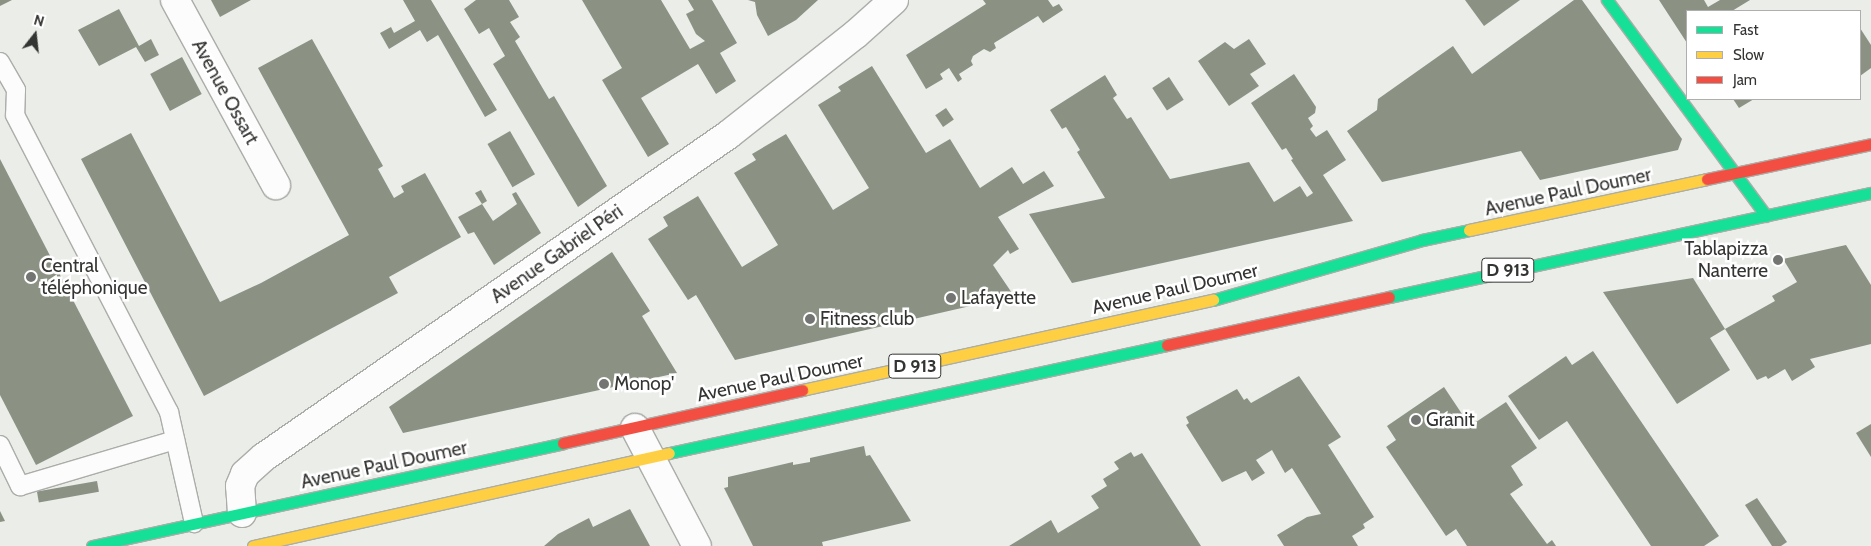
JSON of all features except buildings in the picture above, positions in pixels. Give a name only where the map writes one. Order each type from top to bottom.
[{"type":"main road","points":[[1608,0],[1766,216]]},
{"type":"main road","name":"D 913","points":[[1736,175],[1871,144]]},
{"type":"main road","name":"Avenue Paul Doumer","points":[[92,546],[1242,294],[1422,240],[1736,175]]},
{"type":"main road","name":"D 913","points":[[253,546],[1871,193]]},
{"type":"street","name":"Avenue Ossart","points":[[175,0],[276,185]]},
{"type":"street","name":"Avenue Gabriel Péri","points":[[242,512],[240,486],[245,474],[264,457],[728,135],[856,34],[894,0]]},
{"type":"street","points":[[635,428],[697,546]]},
{"type":"lane","points":[[0,62],[16,90],[15,114],[169,412],[194,523]]},
{"type":"lane","points":[[0,445],[20,486],[175,440]]},
{"type":"traffic: fast","points":[[1607,0],[1766,216]]},
{"type":"traffic: fast","points":[[1389,297],[1871,193]]},
{"type":"traffic: fast","points":[[1213,300],[1422,240],[1469,230]]},
{"type":"traffic: fast","points":[[669,453],[1167,345]]},
{"type":"traffic: fast","points":[[92,546],[563,443]]},
{"type":"traffic: slow","points":[[1469,230],[1707,179]]},
{"type":"traffic: slow","points":[[802,390],[1213,300]]},
{"type":"traffic: slow","points":[[253,546],[669,453]]},
{"type":"traffic: jam","points":[[1707,179],[1871,144]]},
{"type":"traffic: jam","points":[[1167,345],[1389,297]]},
{"type":"traffic: jam","points":[[563,443],[802,390]]},
{"type":"place","name":"Tablapizza Nanterre","points":[[1778,260]]},
{"type":"place","name":"Central téléphonique","points":[[31,277]]},
{"type":"place","name":"Lafayette","points":[[951,298]]},
{"type":"place","name":"Fitness club","points":[[810,319]]},
{"type":"place","name":"Monop'","points":[[604,384]]},
{"type":"place","name":"Granit","points":[[1416,420]]}]
